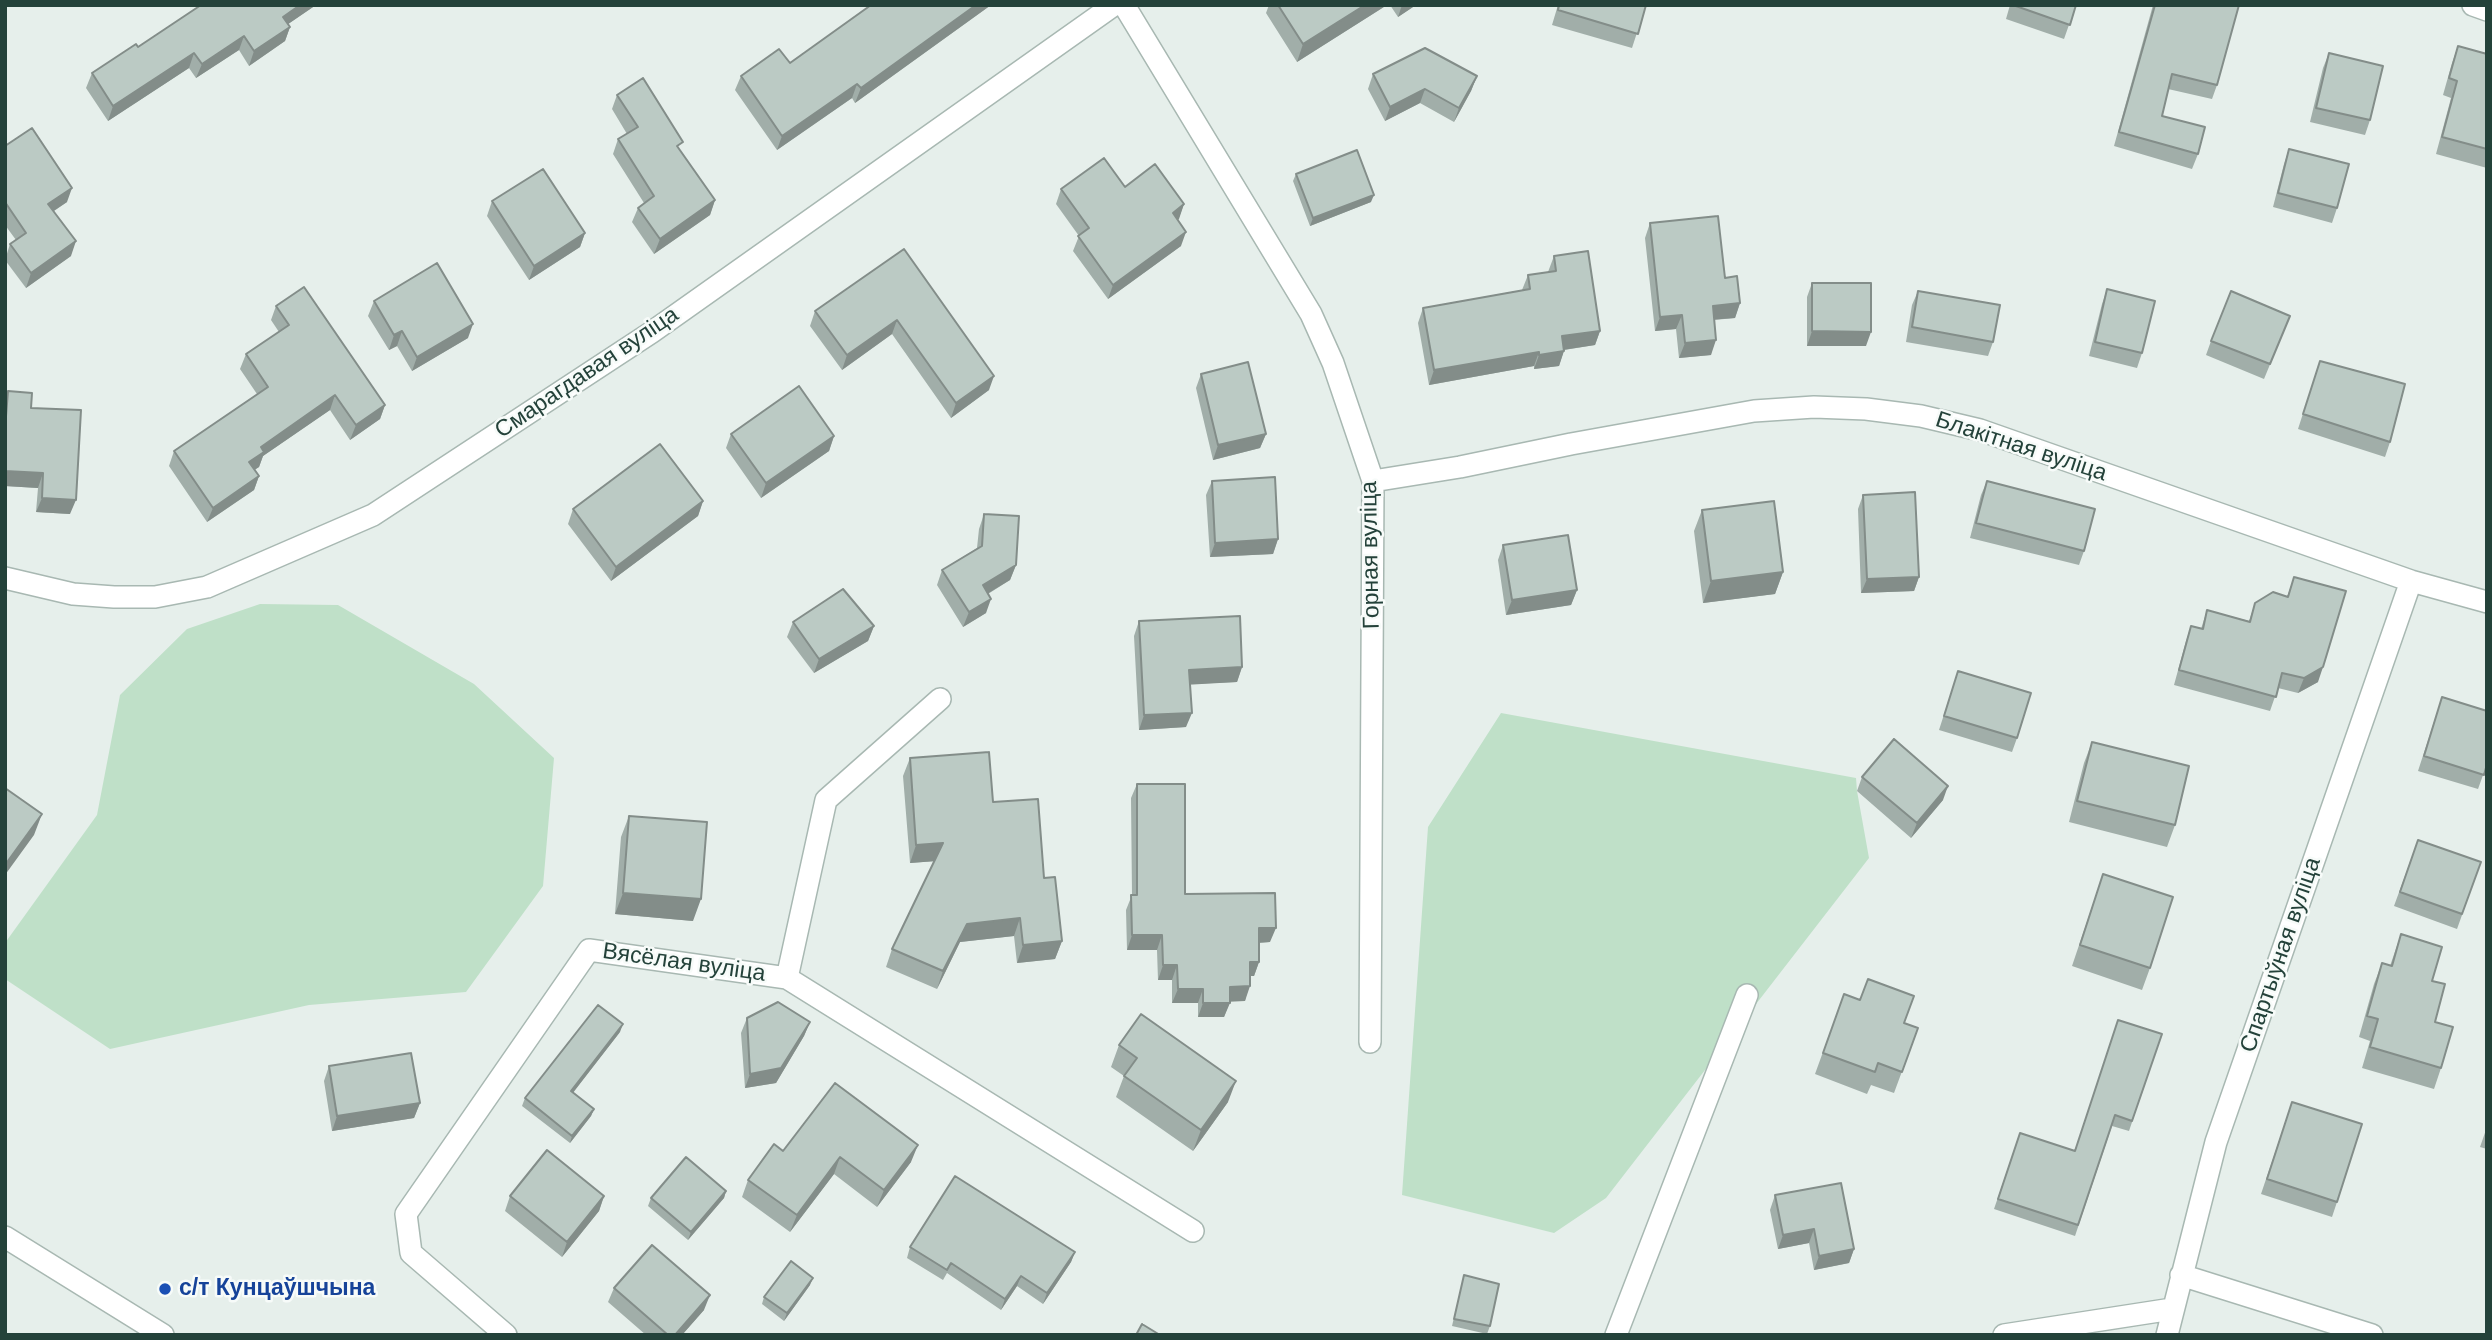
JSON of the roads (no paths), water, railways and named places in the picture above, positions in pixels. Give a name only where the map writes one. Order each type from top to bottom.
[{"type":"street","name":"Смарагдавая вуліца","points":[[5,578],[73,594],[155,597],[207,587],[373,515],[652,332],[1114,5]]},
{"type":"street","name":"Горная вуліца","points":[[1124,5],[1311,314],[1333,363],[1373,481],[1370,1042]]},
{"type":"street","points":[[2473,5],[2487,10]]},
{"type":"street","name":"Блакітная вуліца","points":[[1373,481],[1754,411],[1814,407],[1866,409],[1920,416],[1980,430],[2411,581],[2487,602]]},
{"type":"street","name":"Спартыўная вуліца","points":[[2167,1335],[2216,1142],[2411,581]]},
{"type":"street","points":[[787,978],[826,800],[940,699]]},
{"type":"street","name":"Вясёлая вуліца","points":[[506,1335],[411,1253],[405,1214],[589,950],[787,978],[1192,1231]]},
{"type":"street","points":[[1616,1335],[1747,995]]},
{"type":"street","points":[[5,1237],[163,1335]]},
{"type":"street","points":[[2181,1275],[2372,1335]]},
{"type":"street","points":[[2004,1335],[2172,1309]]},
{"type":"place","name":"с/т Кунцаўшчына","points":[[165,1289]]}]
